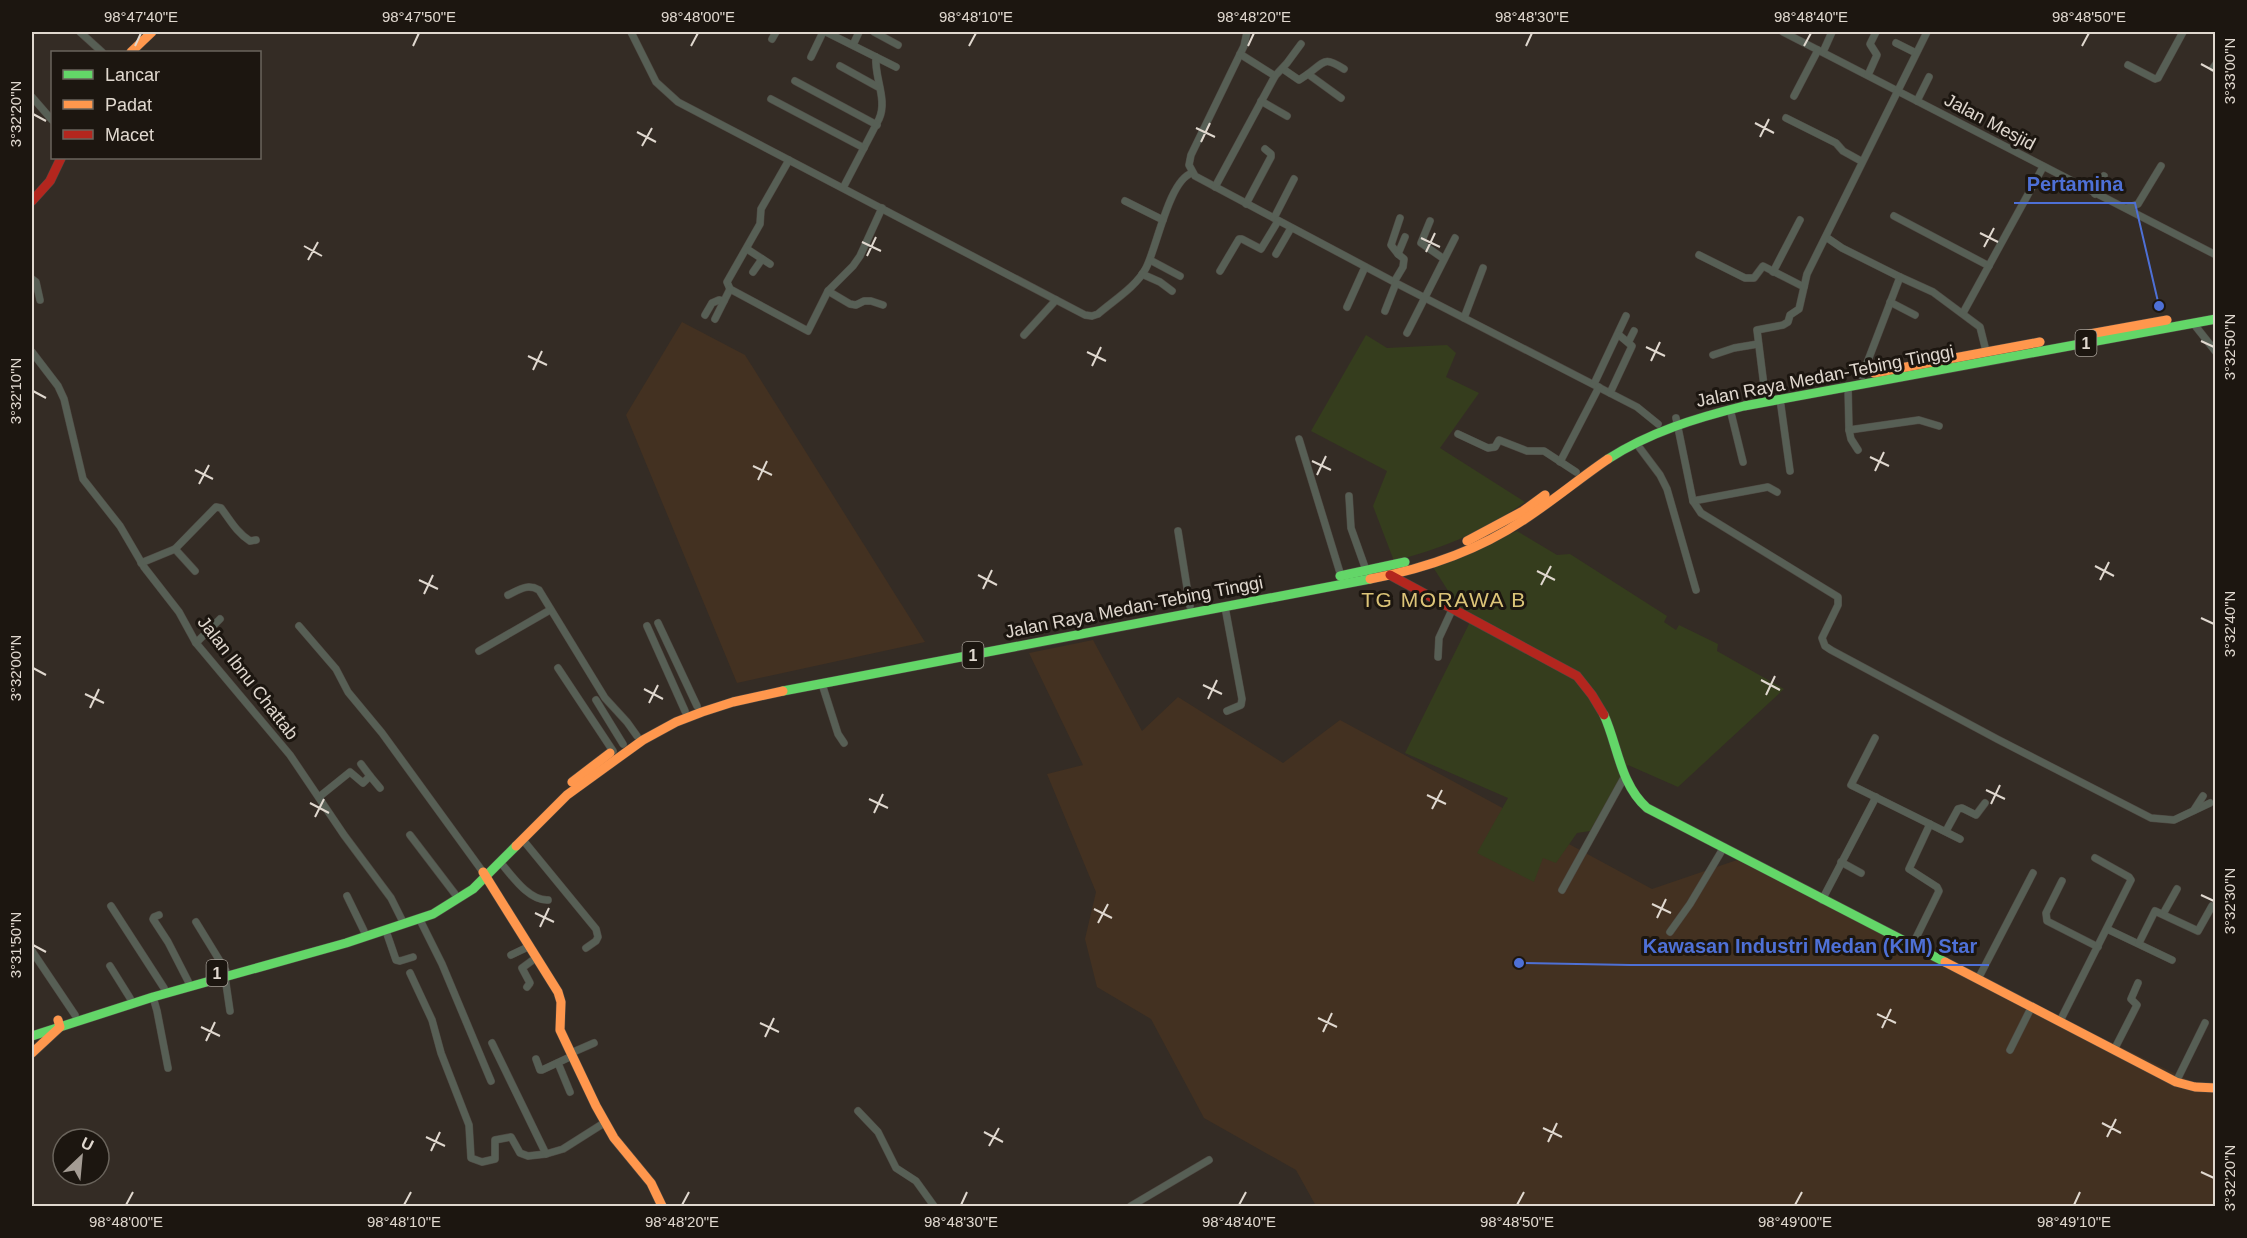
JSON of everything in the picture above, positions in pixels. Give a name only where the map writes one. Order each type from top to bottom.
[{"type":"main road","points":[[132,51],[145,34]]},
{"type":"main road","points":[[32,201],[50,181],[61,159]]},
{"type":"main road","name":"Jalan Raya Medan-Tebing Tinggi","points":[[59,1024],[364,931],[420,920],[461,899],[485,875],[532,819],[568,786],[613,751],[637,736],[697,706],[796,681],[1190,606],[1417,559],[1478,536],[1522,511],[1576,472],[1630,438],[1658,424],[1848,387],[1955,362],[1986,351],[2216,311]]},
{"type":"main road","name":"Jalan Raya Medan-Tebing Tinggi","points":[[37,1035],[75,1015],[130,998],[386,931],[437,905],[485,875],[501,863],[576,788],[643,740],[676,722],[733,702],[1390,574],[1453,555],[1490,540],[1532,514],[1598,466],[1636,443],[1677,421],[1726,401],[1862,376],[2216,319]]},
{"type":"main road","points":[[1390,574],[1452,610],[1577,675],[1595,699],[1607,722],[1625,776],[1635,796],[1642,804],[1822,900],[2176,1082],[2195,1087],[2215,1086]]},
{"type":"main road","points":[[485,875],[558,992],[561,1002],[560,1030],[604,1123],[651,1183],[662,1206]]},
{"type":"main road","points":[[32,1053],[37,1035]]},
{"type":"street","points":[[80,32],[101,51]]},
{"type":"street","points":[[631,32],[656,82],[678,102],[1081,313],[1092,316],[1116,299],[1142,274],[1150,260],[1163,220],[1181,180],[1192,173]]},
{"type":"street","points":[[772,39],[776,32]]},
{"type":"street","points":[[811,57],[825,32],[839,34],[853,45],[896,67]]},
{"type":"street","points":[[853,45],[859,32]]},
{"type":"street","points":[[874,32],[898,45]]},
{"type":"street","points":[[1246,32],[1244,46],[1191,155],[1189,165],[1192,173],[1365,267],[1610,393],[1645,412],[1658,424]]},
{"type":"street","name":"Jalan Mesjid","points":[[1783,32],[2216,255]]},
{"type":"street","points":[[1794,96],[1832,32]]},
{"type":"street","points":[[1868,75],[1877,55],[1870,44],[1876,32]]},
{"type":"street","points":[[1766,394],[1757,330],[1783,325],[1788,322],[1790,315],[1798,311],[1807,274],[1861,161],[1927,32]]},
{"type":"street","points":[[2128,65],[2155,79],[2158,78],[2183,32]]},
{"type":"street","points":[[1896,43],[1916,53]]},
{"type":"street","points":[[1215,187],[1275,76],[1302,44]]},
{"type":"street","points":[[1240,54],[1275,76]]},
{"type":"street","points":[[843,188],[877,125],[882,111],[876,57]]},
{"type":"street","points":[[1283,69],[1299,80],[1328,60],[1344,69]]},
{"type":"street","points":[[840,66],[878,87]]},
{"type":"street","points":[[1308,74],[1341,98]]},
{"type":"street","points":[[1917,101],[1929,77]]},
{"type":"street","points":[[795,81],[877,125]]},
{"type":"street","points":[[32,97],[51,119]]},
{"type":"street","points":[[771,99],[864,147]]},
{"type":"street","points":[[1261,101],[1287,116]]},
{"type":"street","points":[[1786,118],[1836,143],[1843,151],[1861,161]]},
{"type":"street","points":[[1246,204],[1271,157],[1266,149]]},
{"type":"street","points":[[789,160],[761,209],[760,224],[727,280],[727,284],[730,288],[808,331],[828,291],[857,261],[882,208]]},
{"type":"street","points":[[2127,208],[2138,204],[2161,166]]},
{"type":"street","points":[[1963,312],[2043,167]]},
{"type":"street","points":[[2095,194],[2104,176]]},
{"type":"street","points":[[1220,271],[1239,239],[1261,249],[1294,179]]},
{"type":"street","points":[[1125,201],[1163,220]]},
{"type":"street","points":[[1894,216],[1989,266]]},
{"type":"street","points":[[1385,311],[1404,264],[1404,259],[1390,245],[1400,218]]},
{"type":"street","points":[[1773,272],[1800,220]]},
{"type":"street","points":[[1430,221],[1421,243],[1444,259]]},
{"type":"street","points":[[1276,254],[1291,228]]},
{"type":"street","points":[[1398,254],[1405,237]]},
{"type":"street","points":[[1826,237],[1842,248],[1933,292],[1963,312],[1980,327],[1986,351]]},
{"type":"street","points":[[1407,333],[1455,238]]},
{"type":"street","points":[[747,249],[770,264]]},
{"type":"street","points":[[1699,255],[1750,279],[1754,278],[1762,266],[1804,287]]},
{"type":"street","points":[[753,272],[762,259]]},
{"type":"street","points":[[1150,260],[1180,276]]},
{"type":"street","points":[[1347,307],[1365,267]]},
{"type":"street","points":[[1464,318],[1483,268]]},
{"type":"street","points":[[1142,274],[1160,282],[1172,291]]},
{"type":"street","points":[[1862,376],[1900,277]]},
{"type":"street","points":[[32,279],[36,282],[40,300]]},
{"type":"street","points":[[715,320],[730,288]]},
{"type":"street","points":[[828,291],[850,304],[856,305],[864,301],[871,301],[883,305]]},
{"type":"street","points":[[705,315],[712,303],[719,300],[724,301]]},
{"type":"street","points":[[1024,335],[1056,300]]},
{"type":"street","points":[[1890,302],[1915,315]]},
{"type":"street","points":[[1560,462],[1597,386],[1626,316]]},
{"type":"street","points":[[2193,323],[2216,352]]},
{"type":"street","points":[[1629,342],[1634,331]]},
{"type":"street","points":[[1610,393],[1632,346],[1619,335]]},
{"type":"street","points":[[1713,355],[1734,348],[1758,344]]},
{"type":"street","name":"Jalan Ibnu Chattab","points":[[32,352],[58,386],[64,399],[84,480],[120,526],[141,562],[179,612],[196,643],[290,755],[344,835],[391,898],[404,922]]},
{"type":"street","points":[[1848,387],[1849,430],[1851,439],[1858,450]]},
{"type":"street","points":[[1780,399],[1790,471]]},
{"type":"street","points":[[1730,409],[1743,462]]},
{"type":"street","points":[[1849,430],[1919,420],[1939,426]]},
{"type":"street","points":[[1677,421],[1693,501],[1697,508],[1706,517],[1839,597],[1822,638],[1825,646],[2137,812],[2163,820],[2174,819],[2210,803]]},
{"type":"street","points":[[1458,434],[1488,448],[1495,447],[1499,440],[1527,451],[1542,450],[1576,472]]},
{"type":"street","points":[[1299,439],[1341,576]]},
{"type":"street","points":[[1636,443],[1660,475],[1667,489],[1696,590]]},
{"type":"street","points":[[1693,501],[1768,487],[1777,492]]},
{"type":"street","points":[[1349,496],[1351,528],[1366,570]]},
{"type":"street","points":[[141,562],[176,549],[208,514],[218,507],[244,537],[252,541],[256,540]]},
{"type":"street","points":[[1178,531],[1190,606]]},
{"type":"street","points":[[176,549],[195,572]]},
{"type":"street","points":[[508,595],[525,587],[539,590],[605,698],[637,736]]},
{"type":"street","points":[[1225,607],[1242,699],[1241,705],[1227,711]]},
{"type":"street","points":[[479,651],[550,610]]},
{"type":"street","points":[[1438,657],[1439,638],[1452,610]]},
{"type":"street","points":[[196,643],[220,619]]},
{"type":"street","points":[[658,623],[697,706]]},
{"type":"street","points":[[299,626],[336,669],[348,692],[382,733],[485,875]]},
{"type":"street","points":[[647,626],[685,711]]},
{"type":"street","points":[[191,635],[204,636]]},
{"type":"street","points":[[558,668],[613,751]]},
{"type":"street","points":[[822,684],[837,734],[844,743]]},
{"type":"street","points":[[596,700],[623,744]]},
{"type":"street","points":[[1875,738],[1850,784],[1960,838]]},
{"type":"street","points":[[361,764],[380,788]]},
{"type":"street","points":[[319,797],[350,772],[363,783],[370,776]]},
{"type":"street","points":[[1562,890],[1625,776]]},
{"type":"street","points":[[2193,812],[2203,796]]},
{"type":"street","points":[[1822,900],[1876,797]]},
{"type":"street","points":[[1946,831],[1958,809],[1962,808],[1976,815],[1985,803]]},
{"type":"street","points":[[1912,946],[1939,891],[1937,887],[1909,869],[1930,824]]},
{"type":"street","points":[[410,835],[455,894]]},
{"type":"street","points":[[523,840],[596,929],[598,937],[596,941],[586,948]]},
{"type":"street","points":[[1670,932],[1690,904],[1724,847]]},
{"type":"street","points":[[2060,1021],[2131,880],[2130,877],[2095,858]]},
{"type":"street","points":[[1841,862],[1861,873]]},
{"type":"street","points":[[501,863],[529,892],[539,899],[548,900]]},
{"type":"street","points":[[1978,979],[2032,873]]},
{"type":"street","points":[[2062,881],[2046,913],[2047,921],[2098,947]]},
{"type":"street","points":[[2163,914],[2177,889]]},
{"type":"street","points":[[347,896],[364,931]]},
{"type":"street","points":[[111,906],[164,988]]},
{"type":"street","points":[[2139,943],[2153,913],[2157,911],[2198,931],[2211,906]]},
{"type":"street","points":[[159,915],[154,916],[153,919],[188,981]]},
{"type":"street","points":[[420,920],[442,964],[491,1081]]},
{"type":"street","points":[[196,922],[225,974],[230,1011]]},
{"type":"street","points":[[2107,929],[2172,960]]},
{"type":"street","points":[[386,931],[396,960],[413,957]]},
{"type":"street","points":[[511,955],[530,946]]},
{"type":"street","points":[[32,951],[75,1015]]},
{"type":"street","points":[[527,987],[530,983],[522,968],[537,957]]},
{"type":"street","points":[[110,966],[130,998]]},
{"type":"street","points":[[410,973],[432,1020],[441,1053],[469,1125],[471,1158],[482,1162],[496,1159],[495,1140],[511,1137],[520,1153],[528,1156],[546,1154],[563,1149],[604,1123]]},
{"type":"street","points":[[2114,1050],[2137,1005],[2131,999],[2138,983]]},
{"type":"street","points":[[153,997],[168,1068]]},
{"type":"street","points":[[2010,1050],[2032,1006]]},
{"type":"street","points":[[2176,1082],[2205,1023]]},
{"type":"street","points":[[492,1043],[546,1154]]},
{"type":"street","points":[[536,1059],[541,1070],[558,1064],[594,1043]]},
{"type":"street","points":[[558,1064],[570,1092]]},
{"type":"street","points":[[858,1111],[878,1132],[896,1168],[916,1181],[934,1206]]},
{"type":"street","points":[[1131,1206],[1209,1160]]},
{"type":"shaded area","points":[[682,322],[745,355],[925,642],[737,683],[626,415]]},
{"type":"shaded area","points":[[1093,640],[1142,731],[1178,697],[1283,763],[1340,720],[1652,889],[1737,860],[2215,1093],[2215,1206],[1316,1206],[1296,1170],[1204,1118],[1151,1019],[1097,987],[1085,939],[1096,892],[1047,774],[1083,765],[1029,653]]},
{"type":"green space","points":[[1366,335],[1387,348],[1447,345],[1456,353],[1446,377],[1479,393],[1440,448],[1525,502],[1494,522],[1462,538],[1430,551],[1394,561],[1373,506],[1387,471],[1311,431]]},
{"type":"green space","points":[[1517,531],[1557,555],[1570,554],[1667,616],[1664,622],[1676,630],[1679,625],[1718,644],[1717,651],[1784,689],[1678,787],[1628,765],[1590,831],[1577,833],[1556,863],[1543,858],[1534,882],[1477,853],[1508,798],[1405,753],[1469,624],[1433,567]]},
{"type":"traffic: fast","points":[[1608,459],[1640,441],[1674,427],[1744,406],[2216,319]]},
{"type":"traffic: fast","points":[[1340,576],[1405,562]]},
{"type":"traffic: fast","points":[[783,691],[1370,579]]},
{"type":"traffic: fast","points":[[1604,715],[1625,776],[1631,788],[1647,808],[1945,962]]},
{"type":"traffic: fast","points":[[32,1036],[153,997],[346,943],[433,914],[473,889],[516,846]]},
{"type":"traffic: slow","points":[[132,51],[152,32]]},
{"type":"traffic: slow","points":[[2084,335],[2167,320]]},
{"type":"traffic: slow","points":[[1874,373],[2040,342]]},
{"type":"traffic: slow","points":[[1370,579],[1431,564],[1489,540],[1536,512],[1608,459]]},
{"type":"traffic: slow","points":[[1467,541],[1523,511],[1545,495]]},
{"type":"traffic: slow","points":[[516,846],[567,795],[643,740],[676,722],[702,712],[733,702],[783,691]]},
{"type":"traffic: slow","points":[[572,782],[610,753]]},
{"type":"traffic: slow","points":[[483,872],[558,992],[561,1002],[560,1030],[596,1106],[614,1138],[651,1183],[662,1206]]},
{"type":"traffic: slow","points":[[1945,962],[2176,1082],[2195,1087],[2216,1088]]},
{"type":"traffic: slow","points":[[32,1053],[60,1027],[58,1020]]},
{"type":"traffic: jam","points":[[32,201],[50,181],[61,159]]},
{"type":"traffic: jam","points":[[1390,575],[1577,676],[1604,715]]},
{"type":"place","name":"Pertamina","points":[[2159,306]]},
{"type":"place","name":"Kawasan Industri Medan (KIM) Star","points":[[1519,963]]},
{"type":"district","name":"TG MORAWA B","points":[[1444,600]]}]
